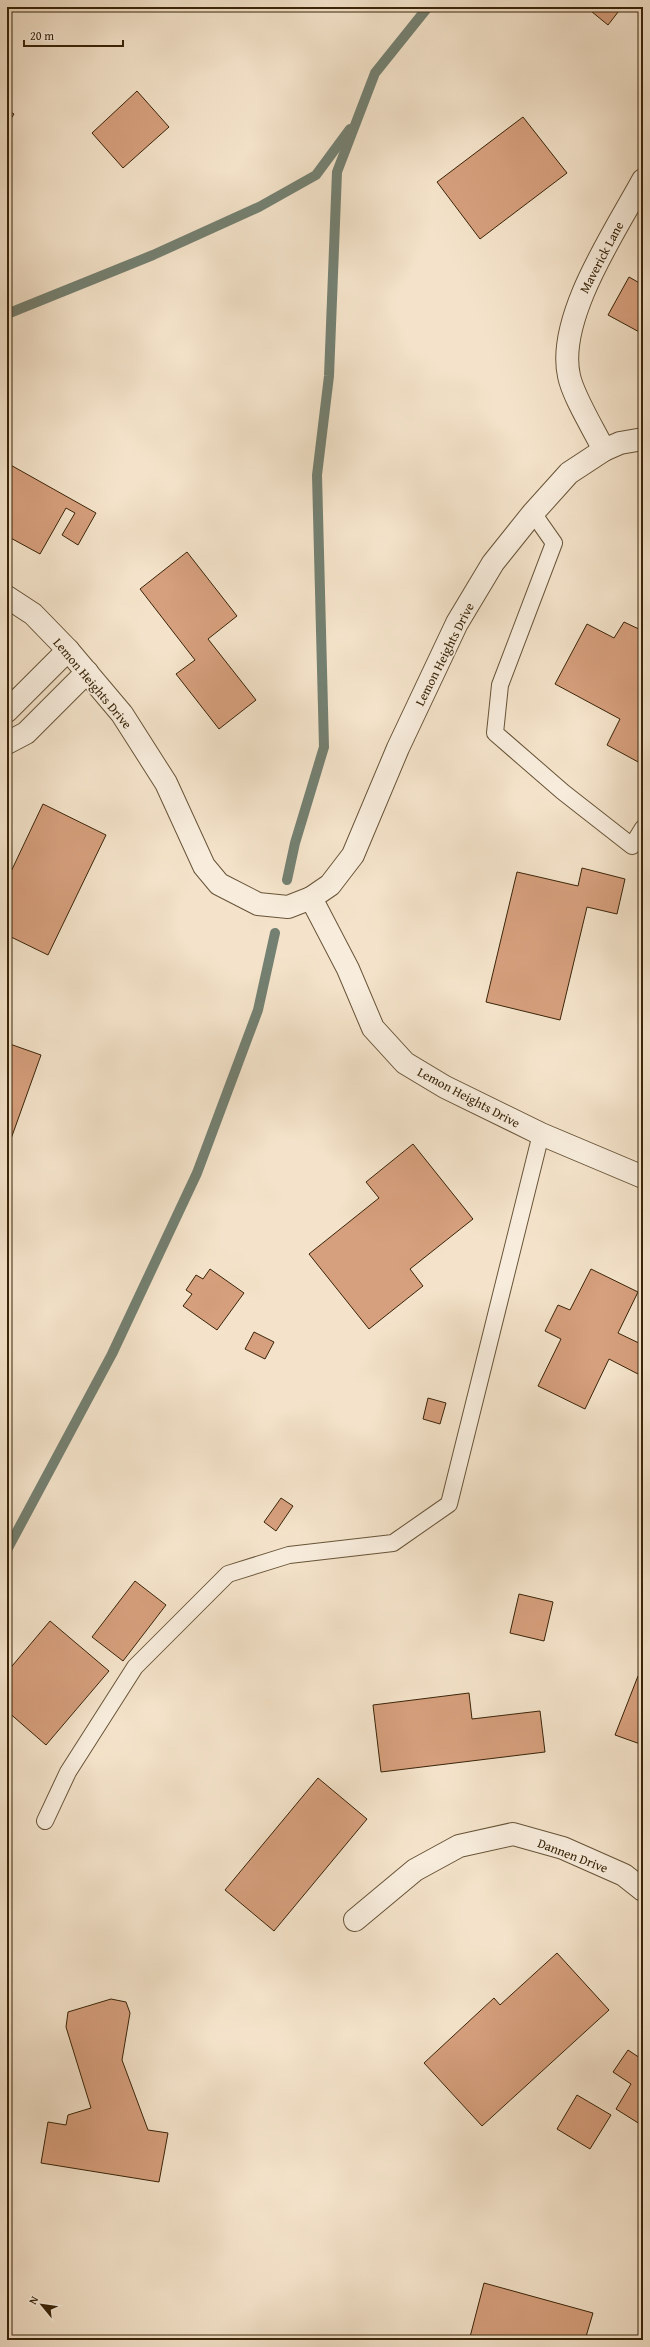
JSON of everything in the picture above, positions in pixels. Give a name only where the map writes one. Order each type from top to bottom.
[{"type":"street","name":"Maverick Lane","points":[[604,450],[569,376],[568,341],[581,292],[643,180]]},
{"type":"street","name":"Lemon Heights Drive","points":[[7,597],[33,614],[68,650],[122,714],[166,782],[204,866],[219,884],[258,904],[288,907],[311,898],[330,885],[353,855],[398,748],[457,623],[493,563],[533,513],[570,473],[604,450],[620,443],[643,439]]},
{"type":"street","points":[[7,711],[68,650]]},
{"type":"street","points":[[7,743],[26,733],[86,672]]},
{"type":"street","name":"Lemon Heights Drive","points":[[311,898],[348,969],[373,1028],[405,1063],[445,1087],[541,1134],[643,1177]]},
{"type":"street","name":"Dannen Drive","points":[[355,1920],[415,1870],[459,1846],[513,1834],[576,1854],[624,1874],[643,1890]]},
{"type":"lane","points":[[533,513],[554,544],[500,685],[495,733],[563,792],[632,846],[643,828]]},
{"type":"lane","points":[[45,1821],[68,1772],[135,1666],[228,1574],[289,1555],[393,1544],[449,1504],[541,1134]]},
{"type":"building","points":[[586,7],[622,7],[608,25]]},
{"type":"building","points":[[137,91],[169,127],[123,168],[92,133]]},
{"type":"building","points":[[7,110],[14,114],[7,125]]},
{"type":"building","points":[[523,117],[567,173],[480,239],[437,182]]},
{"type":"building","points":[[629,277],[643,285],[643,334],[608,315]]},
{"type":"building","points":[[7,463],[96,513],[78,545],[62,535],[75,513],[66,508],[40,554],[7,536]]},
{"type":"building","points":[[187,552],[237,616],[208,639],[256,700],[219,729],[176,674],[195,660],[140,589]]},
{"type":"building","points":[[624,622],[643,631],[643,658],[641,663],[643,664],[643,757],[640,763],[607,745],[620,719],[555,684],[587,624],[614,638]]},
{"type":"building","points":[[43,804],[106,835],[48,955],[7,935],[7,880]]},
{"type":"building","points":[[582,868],[625,879],[617,914],[587,907],[560,1020],[486,1002],[517,872],[578,886]]},
{"type":"building","points":[[7,1043],[41,1055],[7,1150]]},
{"type":"building","points":[[413,1144],[473,1219],[410,1269],[423,1286],[369,1329],[309,1254],[379,1198],[366,1182]]},
{"type":"building","points":[[210,1269],[244,1293],[217,1330],[183,1306],[192,1294],[186,1290],[196,1275],[203,1279]]},
{"type":"building","points":[[591,1269],[638,1292],[618,1333],[643,1345],[643,1363],[638,1374],[609,1359],[585,1409],[538,1386],[561,1339],[545,1331],[558,1305],[570,1310]]},
{"type":"building","points":[[254,1332],[274,1342],[265,1359],[245,1349]]},
{"type":"building","points":[[428,1398],[446,1403],[440,1424],[423,1419]]},
{"type":"building","points":[[281,1498],[293,1506],[276,1531],[264,1522]]},
{"type":"building","points":[[135,1581],[166,1605],[123,1661],[92,1637]]},
{"type":"building","points":[[519,1594],[553,1602],[544,1641],[510,1633]]},
{"type":"building","points":[[50,1621],[109,1671],[46,1745],[7,1711],[7,1672]]},
{"type":"building","points":[[638,1676],[643,1678],[643,1745],[615,1735]]},
{"type":"building","points":[[469,1693],[472,1719],[540,1711],[545,1752],[381,1772],[373,1705]]},
{"type":"building","points":[[318,1778],[367,1819],[274,1931],[225,1890]]},
{"type":"building","points":[[557,1953],[609,2010],[482,2126],[424,2063],[494,1998],[500,2005]]},
{"type":"building","points":[[111,1999],[126,2002],[130,2013],[122,2060],[148,2130],[168,2133],[159,2182],[41,2163],[48,2122],[66,2125],[68,2115],[91,2108],[66,2027],[68,2012]]},
{"type":"building","points":[[628,2050],[643,2060],[643,2126],[616,2109],[631,2084],[613,2072]]},
{"type":"building","points":[[577,2095],[611,2115],[590,2149],[557,2129]]},
{"type":"building","points":[[484,2283],[593,2313],[585,2340],[480,2340],[470,2337]]},
{"type":"waterway","points":[[287,880],[295,843],[324,747],[317,475],[329,376],[337,172],[375,73],[428,7]]},
{"type":"waterway","points":[[7,314],[153,255],[259,207],[316,175],[350,129]]},
{"type":"waterway","points":[[7,1550],[112,1354],[197,1173],[258,1010],[275,933]]}]
